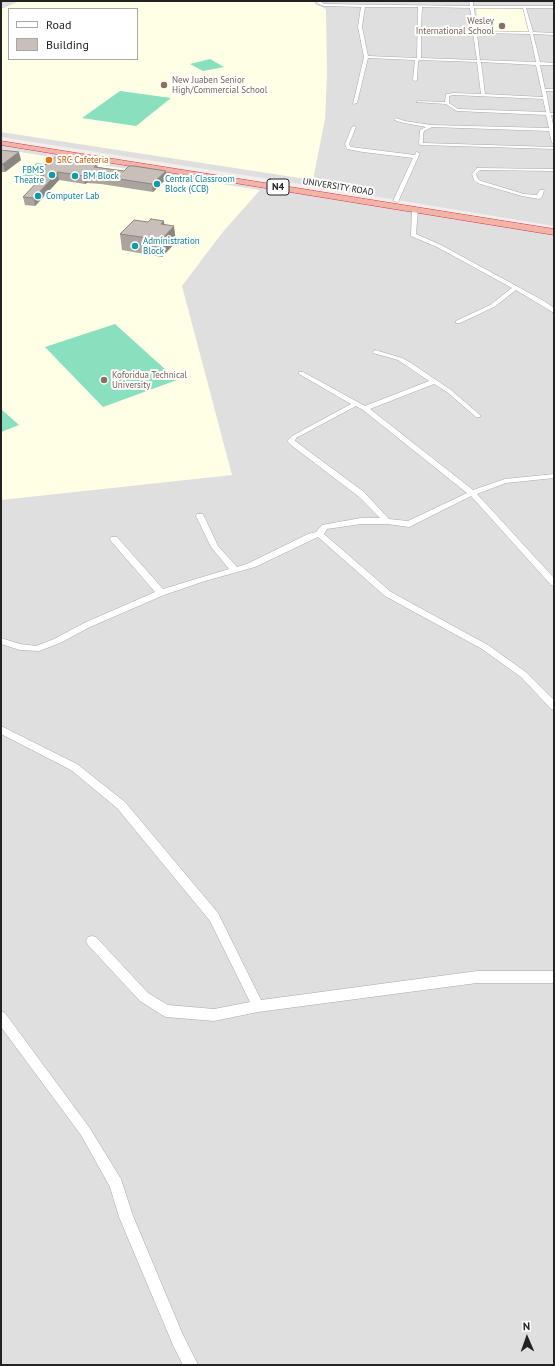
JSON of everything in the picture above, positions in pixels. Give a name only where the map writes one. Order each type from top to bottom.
[{"type":"highway","name":"UNIVERSITY ROAD","points":[[1,138],[554,226]]},
{"type":"highway","name":"UNIVERSITY ROAD","points":[[1,143],[554,232]]},
{"type":"street","points":[[318,1],[324,5],[363,6],[554,7]]},
{"type":"street","points":[[387,1],[389,6]]},
{"type":"street","points":[[471,1],[470,6],[476,32],[483,95]]},
{"type":"street","points":[[534,1],[538,7]]},
{"type":"street","points":[[355,103],[366,57],[360,27],[363,6]]},
{"type":"street","points":[[415,80],[416,61],[419,59],[420,6]]},
{"type":"street","points":[[524,7],[544,90],[544,98],[554,143]]},
{"type":"street","points":[[419,30],[554,34]]},
{"type":"street","points":[[366,57],[554,64]]},
{"type":"street","points":[[544,90],[554,90]]},
{"type":"street","points":[[447,103],[447,95],[450,94],[544,98]]},
{"type":"street","points":[[418,102],[447,103],[457,110],[554,114]]},
{"type":"street","points":[[396,119],[431,126],[552,130]]},
{"type":"street","points":[[396,201],[421,144],[422,130],[431,126]]},
{"type":"street","points":[[354,127],[347,144],[349,148],[416,157]]},
{"type":"street","points":[[421,144],[554,148]]},
{"type":"street","points":[[542,191],[539,197],[524,195],[479,182],[476,180],[474,174],[479,169],[554,170]]},
{"type":"street","points":[[415,209],[413,235],[439,246],[542,302],[554,311]]},
{"type":"street","points":[[458,322],[492,306],[516,288]]},
{"type":"street","points":[[375,352],[400,359],[434,381],[465,404],[478,416]]},
{"type":"street","points":[[301,374],[365,409],[472,493],[554,583]]},
{"type":"street","points":[[365,409],[434,381]]},
{"type":"street","points":[[355,404],[294,437],[291,441],[360,494],[387,520]]},
{"type":"street","points":[[1,641],[20,647],[36,648],[57,641],[87,625],[161,593],[252,565],[311,536],[319,534],[325,527],[361,521],[387,520],[409,524],[472,493],[505,481],[554,476]]},
{"type":"street","points":[[200,516],[215,548],[235,570]]},
{"type":"street","points":[[319,534],[388,594],[485,647],[524,675],[554,706]]},
{"type":"street","points":[[114,539],[161,593]]},
{"type":"street","points":[[1,730],[74,766],[121,805],[214,917],[258,1006]]},
{"type":"street","points":[[92,941],[144,997],[166,1011],[214,1015],[258,1006],[477,977],[554,977]]},
{"type":"street","points":[[1,1017],[42,1075],[85,1131],[116,1184],[126,1217],[178,1340],[191,1365]]},
{"type":"shaded area","points":[[1,1],[554,1],[554,226],[1,137]]},
{"type":"shaded area","name":"New Juaben Senior High/Commercial School","points":[[20,1],[314,1],[315,4],[326,9],[327,74],[325,119],[313,180],[1,132],[1,9]]},
{"type":"shaded area","points":[[476,8],[523,9],[529,33],[479,31]]},
{"type":"shaded area","points":[[1,144],[554,234],[554,1365],[1,1365]]},
{"type":"shaded area","name":"Koforidua Technical University","points":[[1,149],[260,190],[222,233],[182,286],[232,475],[1,500]]},
{"type":"green space","points":[[210,59],[224,67],[203,71],[190,64]]},
{"type":"green space","points":[[120,91],[171,98],[136,126],[82,118]]},
{"type":"green space","points":[[37,163],[52,165],[36,178],[21,175]]},
{"type":"green space","points":[[115,324],[177,380],[103,407],[45,347]]},
{"type":"green space","points":[[1,409],[19,425],[1,432]]},
{"type":"building","points":[[1,150],[19,152],[1,164]]},
{"type":"building","points":[[57,156],[72,158],[70,160],[97,164],[94,167],[124,171],[129,166],[134,166],[166,171],[152,184],[100,176],[84,176],[58,172],[34,198],[23,197],[44,175],[40,174],[43,171],[39,171],[43,168],[41,168]]},
{"type":"building","points":[[151,219],[164,221],[161,224],[174,226],[161,240],[120,234],[134,220],[148,222]]},
{"type":"place","name":"Wesley International School","points":[[502,26]]},
{"type":"place","name":"New Juaben Senior High/Commercial School","points":[[164,85]]},
{"type":"place","name":"SRC Cafeteria","points":[[49,160]]},
{"type":"place","name":"FBMS Theatre","points":[[52,175]]},
{"type":"place","name":"BM Block","points":[[75,176]]},
{"type":"place","name":"Central Classroom Block (CCB)","points":[[157,184]]},
{"type":"place","name":"Computer Lab","points":[[38,196]]},
{"type":"place","name":"Administration Block","points":[[135,246]]},
{"type":"place","name":"Koforidua Technical University","points":[[104,380]]}]
